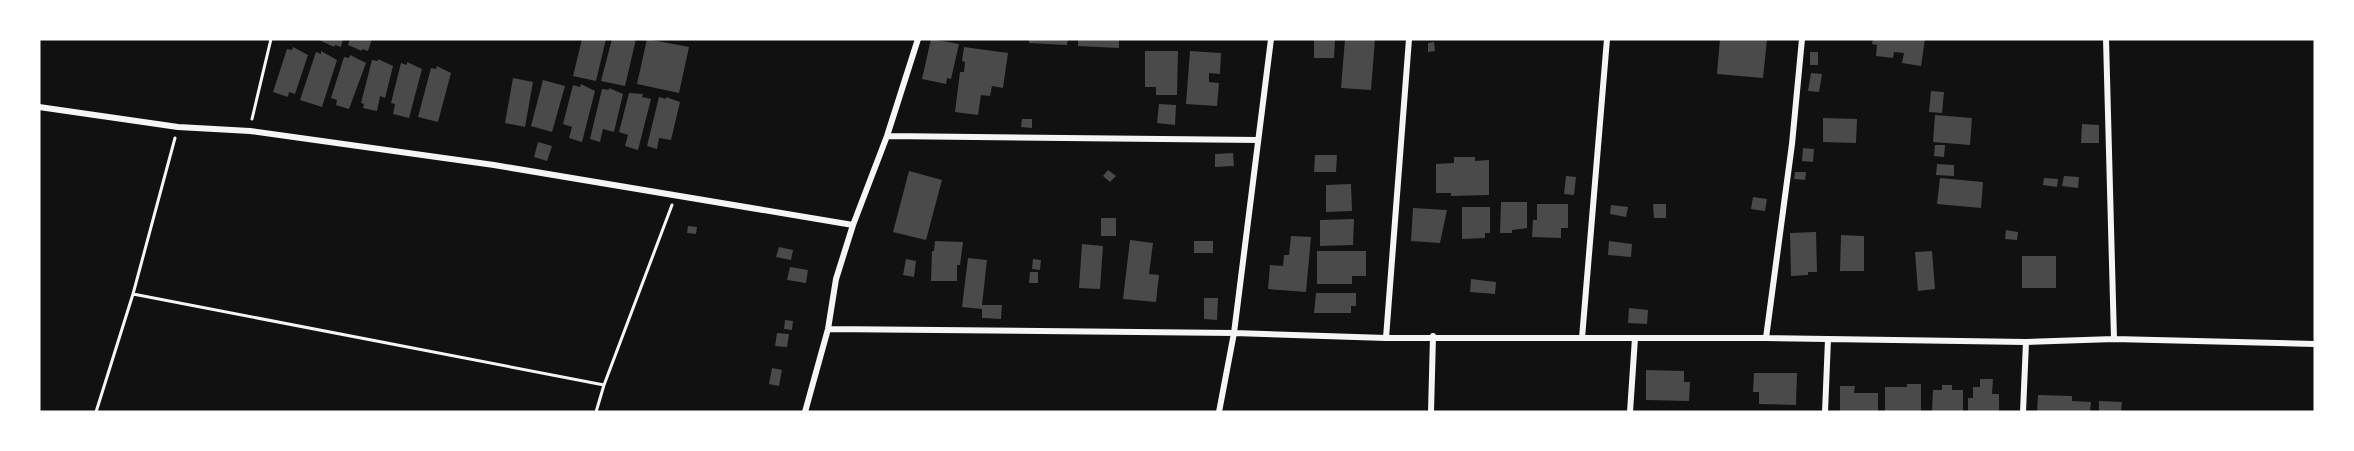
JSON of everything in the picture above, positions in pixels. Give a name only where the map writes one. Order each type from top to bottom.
[{"type":"street","points":[[805,412],[828,329],[836,279],[853,225],[887,136],[918,39]]},
{"type":"street","points":[[1219,412],[1234,333],[1270,39]]},
{"type":"street","points":[[1386,338],[1409,39]]},
{"type":"street","points":[[1582,338],[1607,39]]},
{"type":"street","points":[[1766,338],[1792,144],[1802,39]]},
{"type":"street","points":[[2106,39],[2114,339]]},
{"type":"street","points":[[39,107],[178,128],[250,131],[494,165],[853,225]]},
{"type":"street","points":[[887,136],[1258,140]]},
{"type":"street","points":[[828,329],[1234,333],[1386,338],[1433,336],[1766,338],[2026,342],[2114,339],[2315,344]]},
{"type":"street","points":[[1431,412],[1433,336]]},
{"type":"street","points":[[1630,412],[1635,338]]},
{"type":"street","points":[[1825,412],[1828,339]]},
{"type":"street","points":[[2023,412],[2026,342]]},
{"type":"path","points":[[250,131],[271,39]]},
{"type":"path","points":[[96,412],[132,294],[178,128]]},
{"type":"path","points":[[597,412],[604,385],[676,195]]},
{"type":"path","points":[[132,294],[604,385]]},
{"type":"building","points":[[317,39],[343,39],[341,47],[335,45],[334,47]]},
{"type":"building","points":[[350,39],[372,39],[368,51],[362,49],[362,51],[348,45]]},
{"type":"building","points":[[582,39],[606,39],[596,81],[573,76]]},
{"type":"building","points":[[612,39],[636,39],[625,86],[601,81]]},
{"type":"building","points":[[647,39],[689,47],[679,93],[637,84]]},
{"type":"building","points":[[931,39],[959,44],[951,79],[947,78],[946,84],[922,79]]},
{"type":"building","points":[[1029,39],[1068,39],[1067,45],[1029,43]]},
{"type":"building","points":[[1078,39],[1119,39],[1119,48],[1078,46]]},
{"type":"building","points":[[1314,39],[1335,39],[1334,58],[1314,58]]},
{"type":"building","points":[[1345,39],[1375,39],[1371,90],[1341,88]]},
{"type":"building","points":[[1720,39],[1767,39],[1763,78],[1717,74]]},
{"type":"building","points":[[1873,39],[1925,39],[1921,66],[1902,63],[1904,53],[1894,52],[1893,58],[1876,56],[1877,45],[1872,44]]},
{"type":"building","points":[[1434,42],[1435,51],[1428,52],[1428,43]]},
{"type":"building","points":[[293,47],[308,55],[295,94],[289,92],[288,97],[273,92],[287,49],[292,50]]},
{"type":"building","points":[[964,47],[1008,53],[1003,88],[992,86],[990,96],[981,95],[978,115],[955,112],[960,72],[964,72],[965,62],[962,61]]},
{"type":"building","points":[[321,51],[337,60],[322,107],[300,100],[316,52],[321,54]]},
{"type":"building","points":[[1145,51],[1178,51],[1177,95],[1156,95],[1156,87],[1145,87]]},
{"type":"building","points":[[1190,51],[1221,53],[1220,74],[1209,73],[1209,82],[1219,83],[1217,106],[1186,104]]},
{"type":"building","points":[[1810,52],[1818,52],[1818,65],[1810,65]]},
{"type":"building","points":[[350,55],[366,63],[349,109],[336,105],[337,100],[331,98],[344,57],[349,58]]},
{"type":"building","points":[[378,59],[393,66],[385,98],[380,96],[377,111],[363,108],[364,104],[361,103],[372,60],[378,61]]},
{"type":"building","points":[[407,62],[422,69],[409,118],[393,114],[395,104],[391,103],[401,63],[407,65]]},
{"type":"building","points":[[437,66],[451,73],[438,122],[418,117],[431,68],[436,69]]},
{"type":"building","points":[[1811,73],[1822,74],[1819,92],[1808,91]]},
{"type":"building","points":[[513,78],[533,82],[525,127],[505,123]]},
{"type":"building","points":[[543,80],[565,86],[552,132],[531,126]]},
{"type":"building","points":[[581,84],[595,91],[582,142],[569,138],[572,127],[563,124],[573,85],[580,87]]},
{"type":"building","points":[[609,88],[623,94],[614,132],[603,129],[600,142],[590,139],[602,89],[609,90]]},
{"type":"building","points":[[1931,91],[1944,92],[1942,113],[1929,112]]},
{"type":"building","points":[[629,93],[643,94],[642,97],[651,99],[638,150],[625,146],[628,135],[619,132]]},
{"type":"building","points":[[659,97],[680,102],[671,140],[659,138],[657,149],[647,146]]},
{"type":"building","points":[[1159,104],[1176,105],[1175,125],[1157,123]]},
{"type":"building","points":[[1935,115],[1972,118],[1970,145],[1933,142]]},
{"type":"building","points":[[1823,118],[1857,119],[1856,143],[1823,142]]},
{"type":"building","points":[[1022,119],[1032,119],[1032,128],[1021,127]]},
{"type":"building","points":[[2082,124],[2099,125],[2099,143],[2081,143]]},
{"type":"building","points":[[538,142],[552,146],[547,161],[534,157]]},
{"type":"building","points":[[1935,145],[1945,145],[1944,157],[1934,156]]},
{"type":"building","points":[[1803,148],[1814,149],[1813,162],[1802,161]]},
{"type":"building","points":[[1233,153],[1234,166],[1215,167],[1215,154]]},
{"type":"building","points":[[1315,155],[1337,155],[1336,172],[1314,172]]},
{"type":"building","points":[[1454,157],[1475,157],[1475,161],[1489,160],[1489,195],[1451,196],[1451,193],[1436,193],[1436,164],[1454,163]]},
{"type":"building","points":[[1937,164],[1954,165],[1954,176],[1936,175]]},
{"type":"building","points":[[1108,170],[1116,176],[1110,182],[1103,176]]},
{"type":"building","points":[[909,171],[942,180],[926,240],[893,232]]},
{"type":"building","points":[[1795,172],[1806,172],[1805,180],[1794,179]]},
{"type":"building","points":[[1566,176],[1576,177],[1574,195],[1564,194]]},
{"type":"building","points":[[2064,176],[2079,177],[2078,188],[2062,186]]},
{"type":"building","points":[[1940,178],[1983,182],[1981,208],[1937,204]]},
{"type":"building","points":[[2044,178],[2058,179],[2057,187],[2043,185]]},
{"type":"building","points":[[1351,184],[1352,211],[1326,212],[1326,185]]},
{"type":"building","points":[[1753,197],[1767,199],[1765,211],[1751,209]]},
{"type":"building","points":[[1501,202],[1527,202],[1527,228],[1512,230],[1512,233],[1500,233]]},
{"type":"building","points":[[1537,204],[1568,204],[1568,228],[1561,228],[1561,238],[1532,237],[1533,220],[1537,220]]},
{"type":"building","points":[[1653,204],[1666,204],[1666,218],[1654,218]]},
{"type":"building","points":[[1611,205],[1628,207],[1626,217],[1610,214]]},
{"type":"building","points":[[1462,207],[1490,207],[1490,233],[1485,233],[1485,238],[1462,239]]},
{"type":"building","points":[[1413,208],[1447,210],[1440,243],[1411,241]]},
{"type":"building","points":[[1101,218],[1116,218],[1116,236],[1101,236]]},
{"type":"building","points":[[1354,219],[1353,245],[1320,246],[1320,220]]},
{"type":"building","points":[[688,226],[697,227],[696,234],[687,233]]},
{"type":"building","points":[[2006,230],[2018,232],[2017,240],[2005,239]]},
{"type":"building","points":[[1816,232],[1817,272],[1791,276],[1790,233]]},
{"type":"building","points":[[1841,235],[1864,236],[1864,271],[1840,271]]},
{"type":"building","points":[[1291,236],[1311,237],[1306,292],[1268,289],[1270,265],[1283,266],[1284,255],[1289,255]]},
{"type":"building","points":[[1130,240],[1153,243],[1149,274],[1159,275],[1156,302],[1123,299]]},
{"type":"building","points":[[935,241],[963,242],[960,265],[957,265],[957,281],[931,281],[932,251],[934,251]]},
{"type":"building","points":[[1194,241],[1213,241],[1213,253],[1194,253]]},
{"type":"building","points":[[1609,241],[1632,244],[1631,257],[1608,255]]},
{"type":"building","points":[[1082,244],[1103,246],[1100,289],[1079,288]]},
{"type":"building","points":[[779,247],[793,250],[791,260],[776,257]]},
{"type":"building","points":[[1317,251],[1366,251],[1366,276],[1352,276],[1352,284],[1317,284]]},
{"type":"building","points":[[1932,251],[1935,289],[1918,291],[1915,252]]},
{"type":"building","points":[[2022,256],[2056,256],[2056,288],[2022,288]]},
{"type":"building","points":[[968,258],[987,260],[982,305],[1002,305],[1001,319],[982,318],[982,309],[962,307]]},
{"type":"building","points":[[906,259],[916,261],[914,277],[903,275]]},
{"type":"building","points":[[1033,259],[1041,260],[1040,270],[1032,269]]},
{"type":"building","points":[[790,267],[808,270],[806,283],[787,280]]},
{"type":"building","points":[[1030,272],[1038,272],[1038,283],[1029,283]]},
{"type":"building","points":[[1471,279],[1496,282],[1495,294],[1470,292]]},
{"type":"building","points":[[1316,293],[1356,293],[1356,306],[1351,306],[1351,313],[1314,313]]},
{"type":"building","points":[[1204,298],[1218,298],[1217,320],[1204,319]]},
{"type":"building","points":[[1629,308],[1648,310],[1647,324],[1628,323]]},
{"type":"building","points":[[785,320],[793,321],[792,330],[784,329]]},
{"type":"building","points":[[777,333],[789,334],[787,347],[775,346]]},
{"type":"building","points":[[772,368],[782,370],[779,386],[769,384]]},
{"type":"building","points":[[1646,370],[1684,371],[1684,382],[1690,382],[1689,401],[1646,400]]},
{"type":"building","points":[[1754,373],[1797,373],[1796,405],[1759,404],[1759,392],[1753,392]]},
{"type":"building","points":[[1980,379],[1993,379],[1992,394],[1999,394],[1999,412],[1968,412],[1968,398],[1973,398],[1973,387],[1980,387]]},
{"type":"building","points":[[1907,384],[1921,384],[1921,412],[1885,412],[1885,387],[1907,387]]},
{"type":"building","points":[[1942,385],[1952,385],[1952,390],[1963,390],[1963,412],[1932,412],[1933,390],[1942,390]]},
{"type":"building","points":[[1840,386],[1855,386],[1854,393],[1878,393],[1878,412],[1840,412]]},
{"type":"building","points":[[2038,395],[2072,396],[2072,401],[2091,402],[2090,412],[2037,412]]},
{"type":"building","points":[[2099,401],[2122,402],[2121,412],[2099,412]]}]
